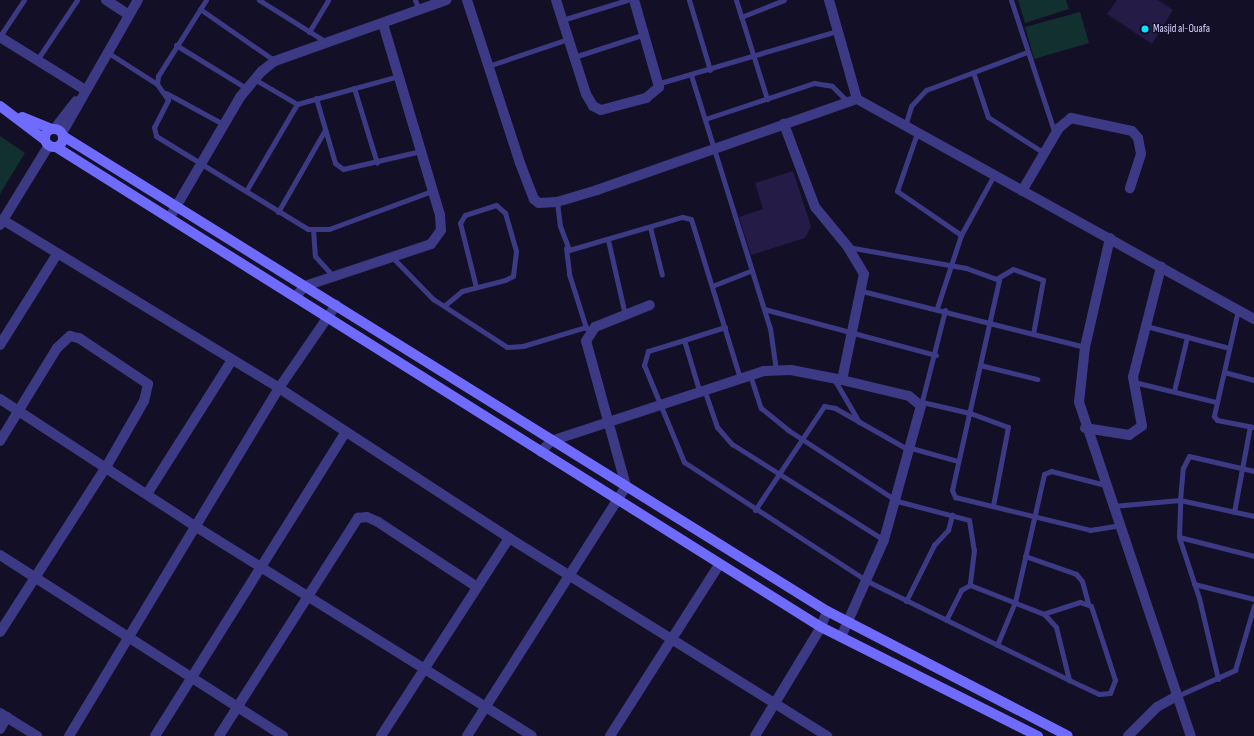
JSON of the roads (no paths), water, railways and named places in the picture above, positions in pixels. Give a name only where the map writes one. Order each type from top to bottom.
[{"type":"main road","points":[[0,106],[12,113],[58,131],[551,441],[827,611],[1068,736]]},
{"type":"main road","points":[[12,113],[50,144],[170,217],[541,452],[617,498],[719,565],[821,627],[1037,736]]},
{"type":"main road","points":[[50,144],[58,131]]},
{"type":"main road","points":[[50,144],[58,131]]},
{"type":"street","points":[[106,0],[129,15]]},
{"type":"street","points":[[58,131],[138,0]]},
{"type":"street","points":[[170,217],[203,164],[246,88],[275,61],[383,24],[446,0]]},
{"type":"street","points":[[467,0],[488,66],[534,198],[539,202],[557,202],[714,152],[784,124],[852,101],[917,132],[1254,319]]},
{"type":"street","points":[[556,0],[586,94],[596,109],[606,109],[651,96],[660,83],[634,0]]},
{"type":"street","points":[[829,0],[852,101]]},
{"type":"street","points":[[296,296],[305,286],[431,244],[439,234],[440,215],[383,24]]},
{"type":"street","points":[[0,37],[37,60],[82,92]]},
{"type":"street","points":[[1022,191],[1063,122],[1071,118],[1132,130],[1138,138],[1141,154],[1130,188]]},
{"type":"street","points":[[784,124],[815,206],[863,268],[862,291],[838,379]]},
{"type":"street","points":[[50,144],[2,222],[279,388],[509,538],[569,573],[826,736]]},
{"type":"street","points":[[1110,238],[1084,347],[1078,389],[1085,428],[1112,507],[1120,525],[1191,736]]},
{"type":"street","points":[[0,345],[57,254]]},
{"type":"street","points":[[1085,428],[1129,436],[1140,430],[1142,420],[1134,382],[1145,325],[1161,267]]},
{"type":"street","points":[[69,736],[198,528],[279,388],[336,305]]},
{"type":"street","points":[[468,736],[569,573],[626,486],[610,422],[589,362],[587,330],[650,305]]},
{"type":"street","points":[[0,441],[64,339],[79,338],[144,379],[149,387],[106,467],[0,632]]},
{"type":"street","points":[[147,494],[232,360]]},
{"type":"street","points":[[541,452],[551,441],[660,406],[701,389],[776,370],[838,379],[909,396],[921,404],[911,450],[897,501],[884,540],[841,637]]},
{"type":"street","points":[[0,400],[106,467],[198,528],[423,670],[532,736]]},
{"type":"street","points":[[155,736],[263,568],[346,432]]},
{"type":"street","points":[[219,736],[350,527],[362,517],[381,524],[477,587]]},
{"type":"street","points":[[381,736],[509,538]]},
{"type":"street","points":[[0,555],[283,736]]},
{"type":"street","points":[[610,736],[719,565]]},
{"type":"street","points":[[754,736],[821,627],[827,611]]},
{"type":"street","points":[[1128,736],[1157,707],[1177,696]]},
{"type":"street","points":[[0,729],[4,715],[37,736]]},
{"type":"street","points":[[1037,736],[1042,723]]},
{"type":"lane","points":[[0,37],[24,0]]},
{"type":"lane","points":[[37,60],[77,0]]},
{"type":"lane","points":[[157,84],[158,76],[176,45],[206,0]]},
{"type":"lane","points":[[259,0],[326,43]]},
{"type":"lane","points":[[309,32],[328,0]]},
{"type":"lane","points":[[415,0],[419,10]]},
{"type":"lane","points":[[562,20],[627,0]]},
{"type":"lane","points":[[689,0],[710,70]]},
{"type":"lane","points":[[736,0],[766,98]]},
{"type":"lane","points":[[741,17],[778,1],[784,0]]},
{"type":"lane","points":[[1011,0],[1055,135]]},
{"type":"lane","points":[[200,9],[275,61]]},
{"type":"lane","points":[[660,83],[710,70],[837,31]]},
{"type":"lane","points":[[574,57],[645,34]]},
{"type":"lane","points":[[488,66],[568,39]]},
{"type":"lane","points":[[176,45],[246,88]]},
{"type":"lane","points":[[107,52],[157,84],[165,92],[225,125]]},
{"type":"lane","points":[[905,126],[911,106],[921,94],[973,72],[1027,52]]},
{"type":"lane","points":[[973,72],[988,117],[1044,153]]},
{"type":"lane","points":[[691,75],[750,271],[764,309],[776,370]]},
{"type":"lane","points":[[246,191],[297,104],[399,76]]},
{"type":"lane","points":[[254,79],[297,104]]},
{"type":"lane","points":[[705,119],[766,98],[821,83],[836,89],[852,101]]},
{"type":"lane","points":[[354,88],[377,163]]},
{"type":"lane","points":[[165,92],[167,105],[154,134],[278,212],[313,229],[329,229],[432,191]]},
{"type":"lane","points":[[316,98],[335,163],[339,167],[350,170],[421,152]]},
{"type":"lane","points":[[278,212],[325,130]]},
{"type":"lane","points":[[917,132],[896,191],[961,235]]},
{"type":"lane","points":[[937,308],[949,264],[961,235],[994,175]]},
{"type":"lane","points":[[392,257],[424,292],[510,347],[587,330],[569,274],[566,248],[557,202]]},
{"type":"lane","points":[[444,306],[462,291],[476,288],[505,280],[513,276],[517,267],[505,213],[496,205],[464,215],[460,223],[476,288]]},
{"type":"lane","points":[[566,248],[579,249],[682,217],[691,219],[725,327],[745,377],[761,408],[803,439],[897,501],[969,520],[972,524],[974,550],[970,585]]},
{"type":"lane","points":[[650,227],[662,275]]},
{"type":"lane","points":[[313,229],[315,256],[333,276]]},
{"type":"lane","points":[[608,240],[625,315]]},
{"type":"lane","points":[[848,247],[949,264],[998,278],[1013,268],[1043,280],[1033,334]]},
{"type":"lane","points":[[712,286],[750,271]]},
{"type":"lane","points":[[998,278],[1000,285],[958,461],[953,495],[1094,531],[1120,525]]},
{"type":"lane","points":[[862,291],[945,310],[1084,347]]},
{"type":"lane","points":[[764,309],[936,354]]},
{"type":"lane","points":[[945,310],[936,354],[921,404],[970,413],[1002,423],[1009,430],[993,506]]},
{"type":"lane","points":[[1234,512],[1252,426],[1217,420],[1214,413],[1238,310]]},
{"type":"lane","points":[[1145,325],[1229,348]]},
{"type":"lane","points":[[725,327],[651,350],[644,357],[644,365],[684,462],[755,510],[867,581],[1069,680],[1103,695],[1110,693],[1114,685],[1094,610],[1088,603],[1082,581],[1076,574],[1025,556]]},
{"type":"lane","points":[[1174,391],[1187,336]]},
{"type":"lane","points":[[684,340],[701,389],[722,434],[884,540]]},
{"type":"lane","points":[[980,365],[1037,379]]},
{"type":"lane","points":[[1224,372],[1254,380]]},
{"type":"lane","points":[[838,379],[860,422]]},
{"type":"lane","points":[[1134,382],[1216,402]]},
{"type":"lane","points":[[755,510],[778,472],[803,439],[824,406],[860,422],[911,450],[958,461]]},
{"type":"lane","points":[[1218,679],[1194,584],[1179,537],[1183,468],[1189,456],[1254,471]]},
{"type":"lane","points":[[997,645],[1016,602],[1033,516],[1047,472],[1105,485]]},
{"type":"lane","points":[[1112,507],[1180,500],[1254,516]]},
{"type":"lane","points":[[906,601],[934,545],[948,530],[952,515]]},
{"type":"lane","points":[[1179,537],[1254,556]]},
{"type":"lane","points":[[1194,584],[1254,599]]},
{"type":"lane","points":[[970,585],[1044,614],[1056,627],[1069,680]]},
{"type":"lane","points":[[946,620],[962,590],[970,585]]},
{"type":"lane","points":[[1044,614],[1080,602],[1088,603]]},
{"type":"lane","points":[[1177,696],[1229,675],[1240,661],[1254,606]]},
{"type":"place","name":"Masjid al-Ouafa","points":[[1145,29]]}]
